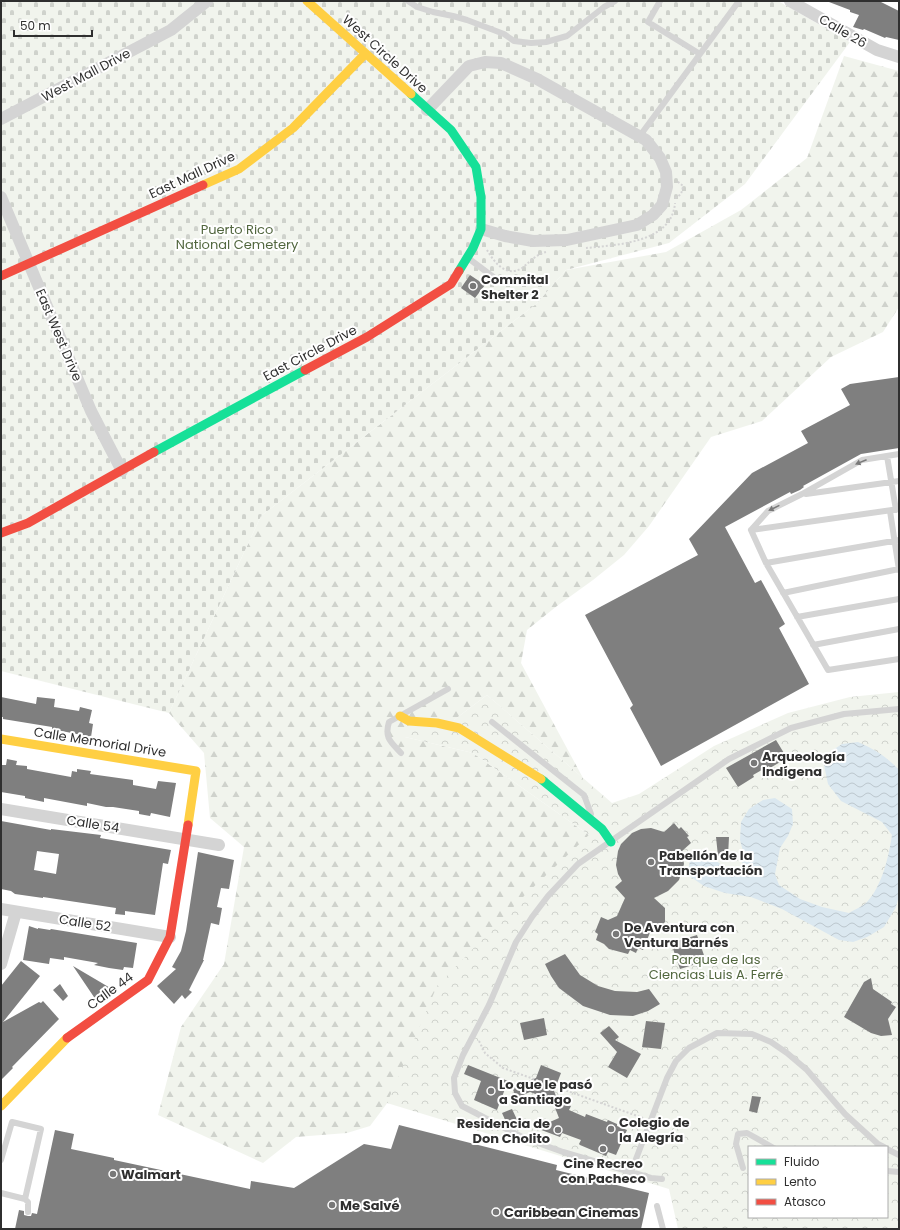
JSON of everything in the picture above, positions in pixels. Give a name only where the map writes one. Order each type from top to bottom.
[{"type":"street","name":"West Mall Drive","points":[[1,119],[171,30],[207,1]]},
{"type":"street","name":"West Circle Drive","points":[[307,1],[427,110]]},
{"type":"street","name":"Calle 26","points":[[790,1],[877,50],[899,56]]},
{"type":"street","name":"East Mall Drive","points":[[1,276],[239,169],[293,128],[365,54]]},
{"type":"street","points":[[427,110],[469,66],[485,62],[501,63],[537,79],[646,140],[660,158],[666,172],[667,187],[662,205],[653,215],[638,225],[567,240],[533,241],[505,236],[481,229]]},
{"type":"street","name":"East Circle Drive","points":[[1,533],[28,523],[367,337],[451,284],[473,248],[481,229],[482,197],[476,167],[451,130],[427,110]]},
{"type":"street","name":"East West Drive","points":[[1,197],[91,411],[122,471]]},
{"type":"street","points":[[400,716],[409,721],[437,723],[459,728],[539,777],[602,829],[611,842]]},
{"type":"street","name":"Calle Memorial Drive","points":[[1,739],[196,771]]},
{"type":"street","name":"Calle 44","points":[[1,1106],[65,1040],[148,980],[170,937],[196,771]]},
{"type":"street","name":"Calle 54","points":[[1,809],[219,845]]},
{"type":"street","name":"Calle 52","points":[[1,909],[170,937]]},
{"type":"street","points":[[1,964],[16,912]]},
{"type":"lane","points":[[408,1],[417,7],[467,20],[504,34],[514,41],[531,43],[546,42],[567,36],[604,7],[615,1]]},
{"type":"lane","points":[[660,1],[648,22],[700,54]]},
{"type":"lane","points":[[639,137],[739,1]]},
{"type":"lane","points":[[467,257],[500,282]]},
{"type":"lane","points":[[751,530],[768,512],[862,460],[899,454]]},
{"type":"lane","points":[[783,593],[899,570],[895,510],[887,456]]},
{"type":"lane","points":[[802,494],[899,482]]},
{"type":"lane","points":[[751,530],[895,510]]},
{"type":"lane","points":[[751,530],[766,564],[828,670],[899,659]]},
{"type":"lane","points":[[766,564],[897,540]]},
{"type":"lane","points":[[797,617],[899,599]]},
{"type":"lane","points":[[813,645],[899,629]]},
{"type":"lane","points":[[401,753],[387,738],[389,722],[448,689]]},
{"type":"lane","points":[[662,1179],[651,1178],[564,1152],[524,1138],[462,1106],[455,1093],[454,1078],[463,1055],[489,1005],[516,942],[548,896],[578,864],[729,759],[791,728],[844,714],[899,709]]},
{"type":"lane","points":[[492,722],[584,795],[595,823]]},
{"type":"lane","points":[[631,1172],[667,1078],[676,1061],[689,1048],[716,1033],[752,1034],[770,1042],[787,1053],[807,1070],[845,1114],[882,1146]]},
{"type":"lane","points":[[1,1160],[12,1122],[41,1129],[25,1199]]},
{"type":"lane","points":[[743,1168],[736,1144],[738,1134],[747,1133],[770,1146]]},
{"type":"lane","points":[[888,1148],[899,1154]]},
{"type":"lane","points":[[888,1171],[899,1172]]},
{"type":"lane","points":[[1,1193],[25,1199],[28,1202],[28,1212]]},
{"type":"lane","points":[[657,1206],[663,1229]]},
{"type":"path","points":[[475,1033],[485,1053],[503,1068],[650,1120]]},
{"type":"green space","name":"Puerto Rico National Cemetery","points":[[1,1],[778,1],[850,42],[745,184],[669,243],[566,270],[536,304],[261,516],[169,713],[1,671]]},
{"type":"green space","points":[[844,56],[899,71],[899,307],[883,332],[831,357],[762,421],[711,437],[649,526],[624,555],[527,630],[521,663],[583,778],[487,695],[454,720],[405,737],[473,753],[589,835],[370,1126],[347,1133],[296,1137],[263,1163],[158,1115],[181,1027],[224,964],[244,847],[210,818],[204,753],[169,713],[261,516],[536,304],[566,270],[666,252],[741,210],[807,158]]},
{"type":"green space","name":"Parque de las Ciencias Luis A. Ferré","points":[[899,692],[899,1229],[678,1229],[669,1189],[387,1103],[437,986],[525,895],[589,835],[473,753],[405,737],[408,719],[454,720],[487,695],[612,803],[639,794],[714,746],[788,713],[850,697]]},
{"type":"water","points":[[858,742],[880,754],[899,770],[899,895],[896,907],[884,927],[867,937],[853,942],[839,940],[782,909],[751,897],[725,893],[704,886],[688,875],[690,859],[695,853],[709,856],[732,872],[741,868],[744,855],[740,840],[741,822],[749,809],[763,800],[775,798],[792,809],[793,824],[788,836],[780,848],[775,874],[779,885],[800,899],[822,907],[849,913],[867,902],[877,888],[881,879],[887,861],[892,835],[882,822],[841,801],[828,784],[824,765],[830,752],[842,744]]},
{"type":"building","points":[[879,1],[899,11],[899,40],[885,38],[864,29],[853,27],[859,15],[829,2]]},
{"type":"building","name":"Commital Shelter 2","points":[[470,275],[485,285],[475,298],[461,288]]},
{"type":"building","points":[[899,377],[899,448],[861,454],[803,486],[804,487],[800,490],[791,494],[790,492],[725,527],[755,583],[761,580],[785,624],[779,628],[809,684],[661,766],[630,708],[633,705],[585,615],[698,555],[689,539],[752,473],[808,443],[801,431],[850,405],[841,389],[850,384]]},
{"type":"building","points":[[1,697],[36,704],[37,697],[55,699],[54,707],[79,711],[80,707],[92,710],[89,723],[93,724],[91,737],[52,729],[52,727],[3,719],[3,717],[1,717]]},
{"type":"building","points":[[776,740],[787,758],[770,768],[769,766],[753,775],[754,777],[738,787],[726,768]]},
{"type":"building","points":[[7,759],[17,761],[16,765],[27,766],[27,769],[71,777],[72,771],[77,772],[77,769],[91,771],[90,774],[133,780],[133,785],[156,789],[158,781],[176,783],[170,817],[151,813],[150,816],[139,814],[139,811],[87,803],[87,806],[44,798],[44,802],[25,798],[25,796],[1,792],[1,765],[6,765]]},
{"type":"building","points":[[1,821],[51,830],[101,835],[100,838],[171,850],[168,864],[163,863],[155,915],[125,911],[125,915],[115,914],[116,908],[15,894],[11,891],[1,889]],"holes":[[[37,851],[59,854],[56,874],[34,870]]]},
{"type":"building","points":[[674,823],[679,829],[681,827],[689,836],[687,837],[691,843],[682,851],[684,864],[679,880],[668,891],[654,898],[665,908],[665,922],[656,931],[651,930],[643,950],[638,948],[636,953],[630,950],[628,954],[609,949],[604,944],[596,940],[598,934],[595,932],[601,917],[608,920],[617,916],[625,898],[615,887],[622,881],[618,874],[616,865],[618,851],[621,844],[632,833],[641,829],[651,828],[664,832]]},
{"type":"building","points":[[716,837],[729,837],[728,856],[718,856]]},
{"type":"building","points":[[198,852],[234,860],[229,889],[221,888],[217,907],[222,908],[219,925],[211,923],[204,960],[189,990],[192,992],[185,999],[182,995],[174,1004],[157,986],[176,969],[172,967],[181,951],[186,931]]},
{"type":"building","points":[[29,926],[38,929],[51,929],[137,943],[133,968],[124,967],[123,970],[109,968],[94,965],[98,963],[64,957],[64,960],[50,958],[49,964],[23,960]]},
{"type":"building","points":[[697,935],[706,961],[680,969],[671,943]]},
{"type":"building","points":[[565,954],[580,975],[598,986],[615,991],[637,992],[649,989],[660,1004],[648,1011],[633,1016],[610,1015],[583,1006],[559,988],[545,964]]},
{"type":"building","points":[[21,961],[40,976],[3,1022],[43,1001],[59,1019],[1,1080],[1,986]]},
{"type":"building","points":[[73,966],[112,989],[96,1000]]},
{"type":"building","points":[[871,978],[873,989],[892,1002],[891,1004],[896,1007],[888,1019],[892,1035],[881,1036],[871,1033],[844,1017],[864,982]]},
{"type":"building","points":[[60,984],[68,996],[63,1001],[53,990]]},
{"type":"building","points":[[544,1018],[547,1035],[524,1040],[520,1023]]},
{"type":"building","points":[[646,1021],[665,1023],[661,1049],[642,1047]]},
{"type":"building","points":[[609,1026],[619,1037],[615,1040],[641,1054],[627,1078],[608,1067],[617,1052],[600,1033]]},
{"type":"building","name":"Lo que le pasó a Santiago","points":[[468,1065],[508,1081],[497,1110],[474,1100],[481,1081],[464,1074]]},
{"type":"building","points":[[541,1065],[561,1073],[554,1091],[558,1101],[571,1106],[569,1110],[585,1117],[586,1114],[607,1122],[608,1120],[627,1130],[616,1155],[608,1152],[606,1156],[580,1145],[581,1140],[562,1133],[560,1137],[536,1128],[559,1118],[552,1100],[530,1092],[516,1098],[510,1081],[518,1085],[536,1078]]},
{"type":"building","points":[[752,1096],[761,1097],[757,1113],[749,1111]]},
{"type":"building","points":[[512,1109],[520,1126],[515,1128],[507,1124],[502,1113]]},
{"type":"building","points":[[399,1125],[557,1165],[556,1170],[649,1193],[641,1229],[15,1229],[19,1210],[24,1211],[24,1215],[28,1216],[31,1216],[32,1213],[37,1214],[55,1130],[74,1134],[71,1149],[114,1158],[114,1160],[250,1189],[251,1181],[294,1188],[364,1144],[391,1149]]},
{"type":"traffic: fast","points":[[411,94],[451,130],[476,167],[481,197],[481,229],[473,248],[459,271]]},
{"type":"traffic: fast","points":[[154,452],[305,370]]},
{"type":"traffic: fast","points":[[541,779],[602,829],[611,842]]},
{"type":"traffic: slow","points":[[307,1],[411,94]]},
{"type":"traffic: slow","points":[[203,185],[239,169],[293,128],[365,54]]},
{"type":"traffic: slow","points":[[400,716],[409,721],[437,723],[459,728],[541,779]]},
{"type":"traffic: slow","points":[[1,739],[196,771],[188,825]]},
{"type":"traffic: slow","points":[[1,1106],[67,1038]]},
{"type":"traffic: jam","points":[[1,276],[203,185]]},
{"type":"traffic: jam","points":[[305,370],[367,337],[451,284],[459,271]]},
{"type":"traffic: jam","points":[[1,533],[28,523],[154,452]]},
{"type":"traffic: jam","points":[[67,1038],[148,980],[170,937],[188,825]]},
{"type":"place","name":"Commital Shelter 2","points":[[473,286]]},
{"type":"place","name":"Arqueología Indígena","points":[[754,763]]},
{"type":"place","name":"Pabellón de la Transportación","points":[[651,862]]},
{"type":"place","name":"De Aventura con Ventura Barnés","points":[[616,934]]},
{"type":"place","name":"Lo que le pasó a Santiago","points":[[491,1091]]},
{"type":"place","name":"Colegio de la Alegría","points":[[611,1129]]},
{"type":"place","name":"Residencia de Don Cholito","points":[[558,1130]]},
{"type":"place","name":"Cine Recreo con Pacheco","points":[[603,1149]]},
{"type":"place","name":"Walmart","points":[[113,1174]]},
{"type":"place","name":"Me Salvé","points":[[332,1205]]},
{"type":"place","name":"Caribbean Cinemas","points":[[496,1212]]}]
